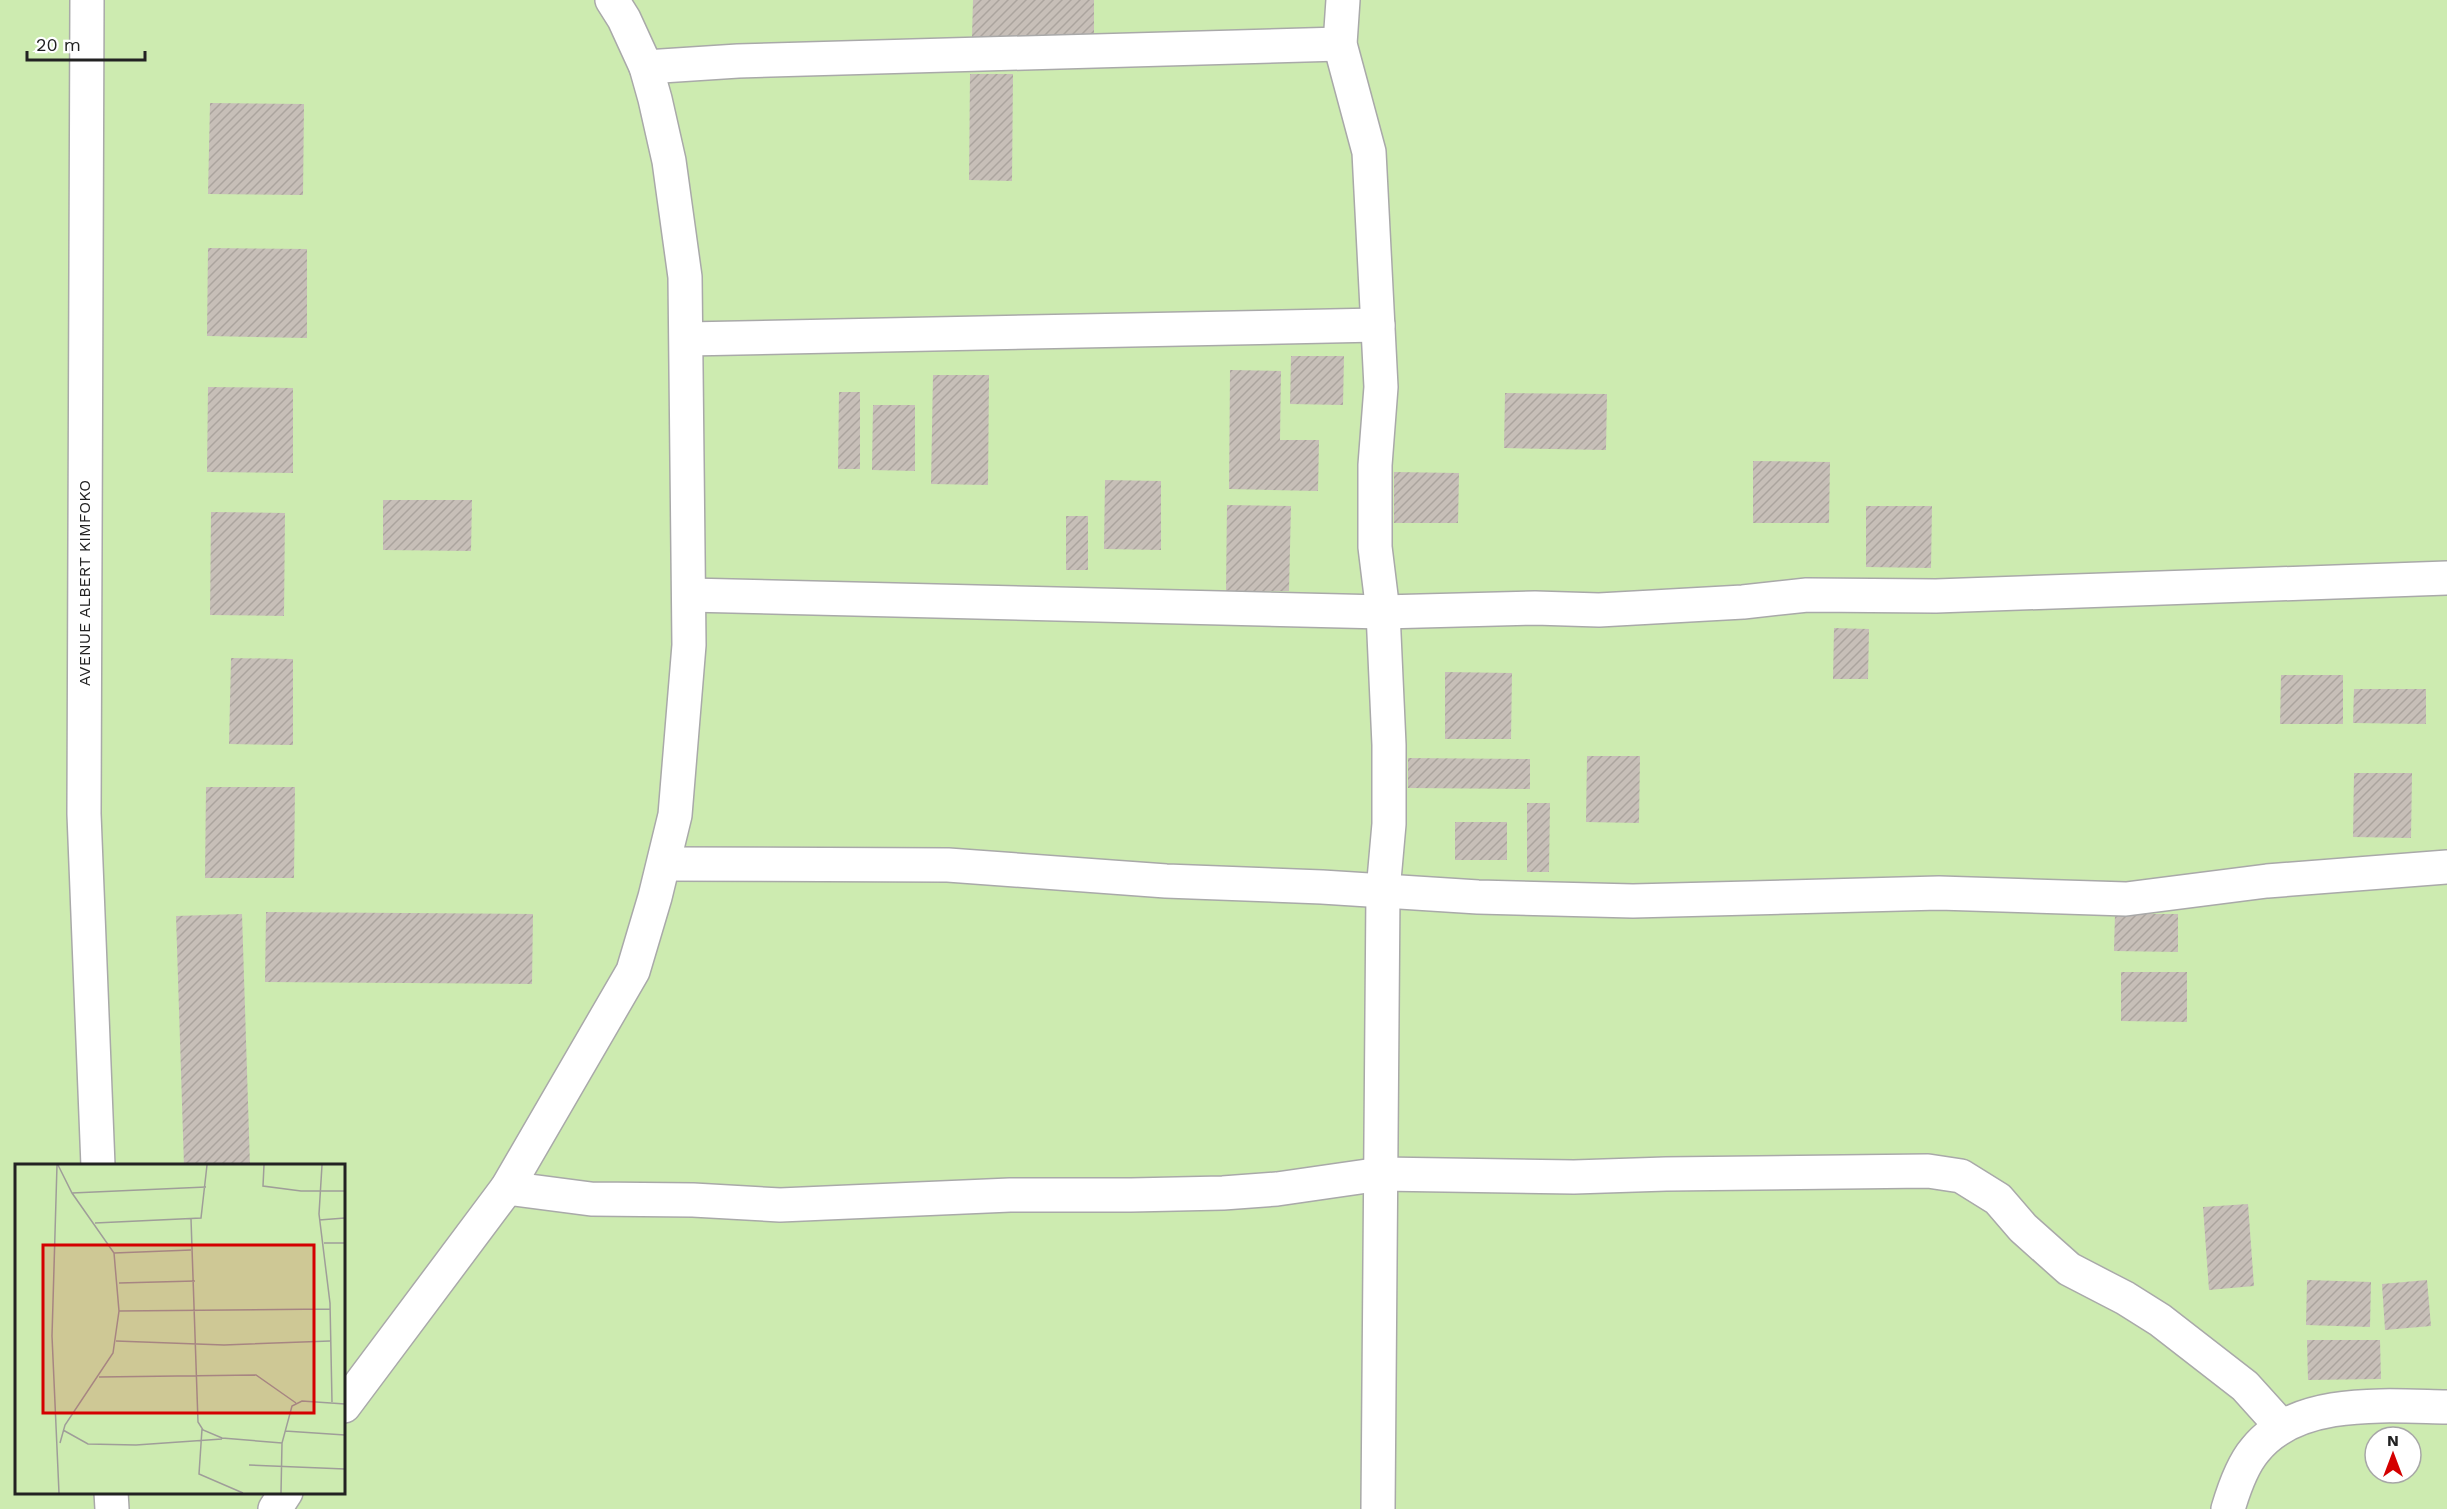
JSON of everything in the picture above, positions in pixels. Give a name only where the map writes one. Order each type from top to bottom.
[{"type":"street","name":"AVENUE ALBERT KIMFOKO","points":[[87,0],[84,814],[98,1164]]},
{"type":"street","points":[[345,1405],[507,1188],[633,971],[664,864],[675,815],[689,645],[685,277],[669,161],[646,67],[624,19],[612,0]]},
{"type":"street","points":[[1343,0],[1340,44],[1369,152],[1381,387],[1375,465],[1375,547],[1383,612],[1389,745],[1389,824],[1383,891],[1378,1509]]},
{"type":"street","points":[[646,67],[738,61],[1340,44]]},
{"type":"street","points":[[687,339],[1378,325]]},
{"type":"street","points":[[689,595],[1383,612],[1534,608],[1599,610],[1743,602],[1807,595],[1936,597],[2447,578]]},
{"type":"street","points":[[664,864],[948,865],[1166,881],[1478,897],[1633,901],[1939,893],[2126,899],[2267,881],[2447,867]]},
{"type":"street","points":[[507,1188],[591,1199],[693,1200],[780,1205],[1011,1195],[1131,1196],[1223,1193],[1277,1189],[1381,1174],[1574,1177],[1928,1171],[1962,1176],[1998,1199],[2023,1228],[2069,1269],[2125,1298],[2160,1320],[2245,1386],[2281,1426]]},
{"type":"street","points":[[2228,1509],[2232,1494],[2254,1450],[2281,1426],[2344,1407],[2447,1407]]},
{"type":"street","points":[[111,1494],[112,1509]]},
{"type":"street","points":[[275,1509],[285,1494]]},
{"type":"green space","points":[[0,0],[2447,0],[2447,1509],[0,1509]]},
{"type":"building","points":[[973,0],[1094,0],[1094,38],[972,37]]},
{"type":"building","points":[[970,74],[1013,74],[1012,181],[969,180]]},
{"type":"building","points":[[210,103],[304,104],[303,195],[208,194]]},
{"type":"building","points":[[208,248],[307,249],[307,338],[207,336]]},
{"type":"building","points":[[1291,356],[1344,356],[1343,405],[1290,404]]},
{"type":"building","points":[[1230,370],[1281,371],[1280,440],[1319,440],[1318,491],[1229,489]]},
{"type":"building","points":[[933,375],[989,375],[988,485],[931,484]]},
{"type":"building","points":[[208,387],[293,388],[293,473],[207,472]]},
{"type":"building","points":[[839,392],[860,392],[860,469],[838,469]]},
{"type":"building","points":[[1505,393],[1607,394],[1606,450],[1504,448]]},
{"type":"building","points":[[873,405],[915,405],[915,471],[872,470]]},
{"type":"building","points":[[1753,461],[1830,462],[1829,523],[1753,523]]},
{"type":"building","points":[[1394,472],[1459,473],[1458,523],[1394,523]]},
{"type":"building","points":[[1105,480],[1161,481],[1161,550],[1104,549]]},
{"type":"building","points":[[383,500],[472,500],[471,551],[383,550]]},
{"type":"building","points":[[1227,505],[1291,506],[1289,591],[1226,591]]},
{"type":"building","points":[[1866,506],[1932,506],[1931,568],[1866,567]]},
{"type":"building","points":[[211,512],[285,513],[284,616],[210,615]]},
{"type":"building","points":[[1066,516],[1088,516],[1088,570],[1066,570]]},
{"type":"building","points":[[1834,628],[1869,629],[1868,679],[1833,679]]},
{"type":"building","points":[[231,658],[293,659],[293,745],[229,744]]},
{"type":"building","points":[[1445,672],[1512,673],[1511,739],[1445,739]]},
{"type":"building","points":[[2281,675],[2343,675],[2343,724],[2280,724]]},
{"type":"building","points":[[2354,689],[2426,689],[2426,724],[2353,723]]},
{"type":"building","points":[[1587,756],[1640,756],[1639,823],[1586,822]]},
{"type":"building","points":[[1408,758],[1530,759],[1530,789],[1408,788]]},
{"type":"building","points":[[2354,773],[2412,773],[2411,838],[2353,837]]},
{"type":"building","points":[[206,787],[295,787],[294,878],[205,878]]},
{"type":"building","points":[[1527,803],[1550,803],[1549,872],[1527,872]]},
{"type":"building","points":[[1455,822],[1507,822],[1507,860],[1455,860]]},
{"type":"building","points":[[266,912],[533,914],[532,984],[265,982]]},
{"type":"building","points":[[242,914],[250,1164],[184,1164],[176,916]]},
{"type":"building","points":[[2115,914],[2178,914],[2178,952],[2114,951]]},
{"type":"building","points":[[2121,972],[2187,972],[2187,1022],[2121,1021]]},
{"type":"building","points":[[2248,1204],[2254,1286],[2209,1290],[2203,1207]]},
{"type":"building","points":[[2307,1280],[2371,1282],[2370,1327],[2306,1325]]},
{"type":"building","points":[[2427,1280],[2431,1326],[2385,1330],[2382,1284]]},
{"type":"building","points":[[2307,1340],[2380,1340],[2381,1379],[2308,1380]]}]
